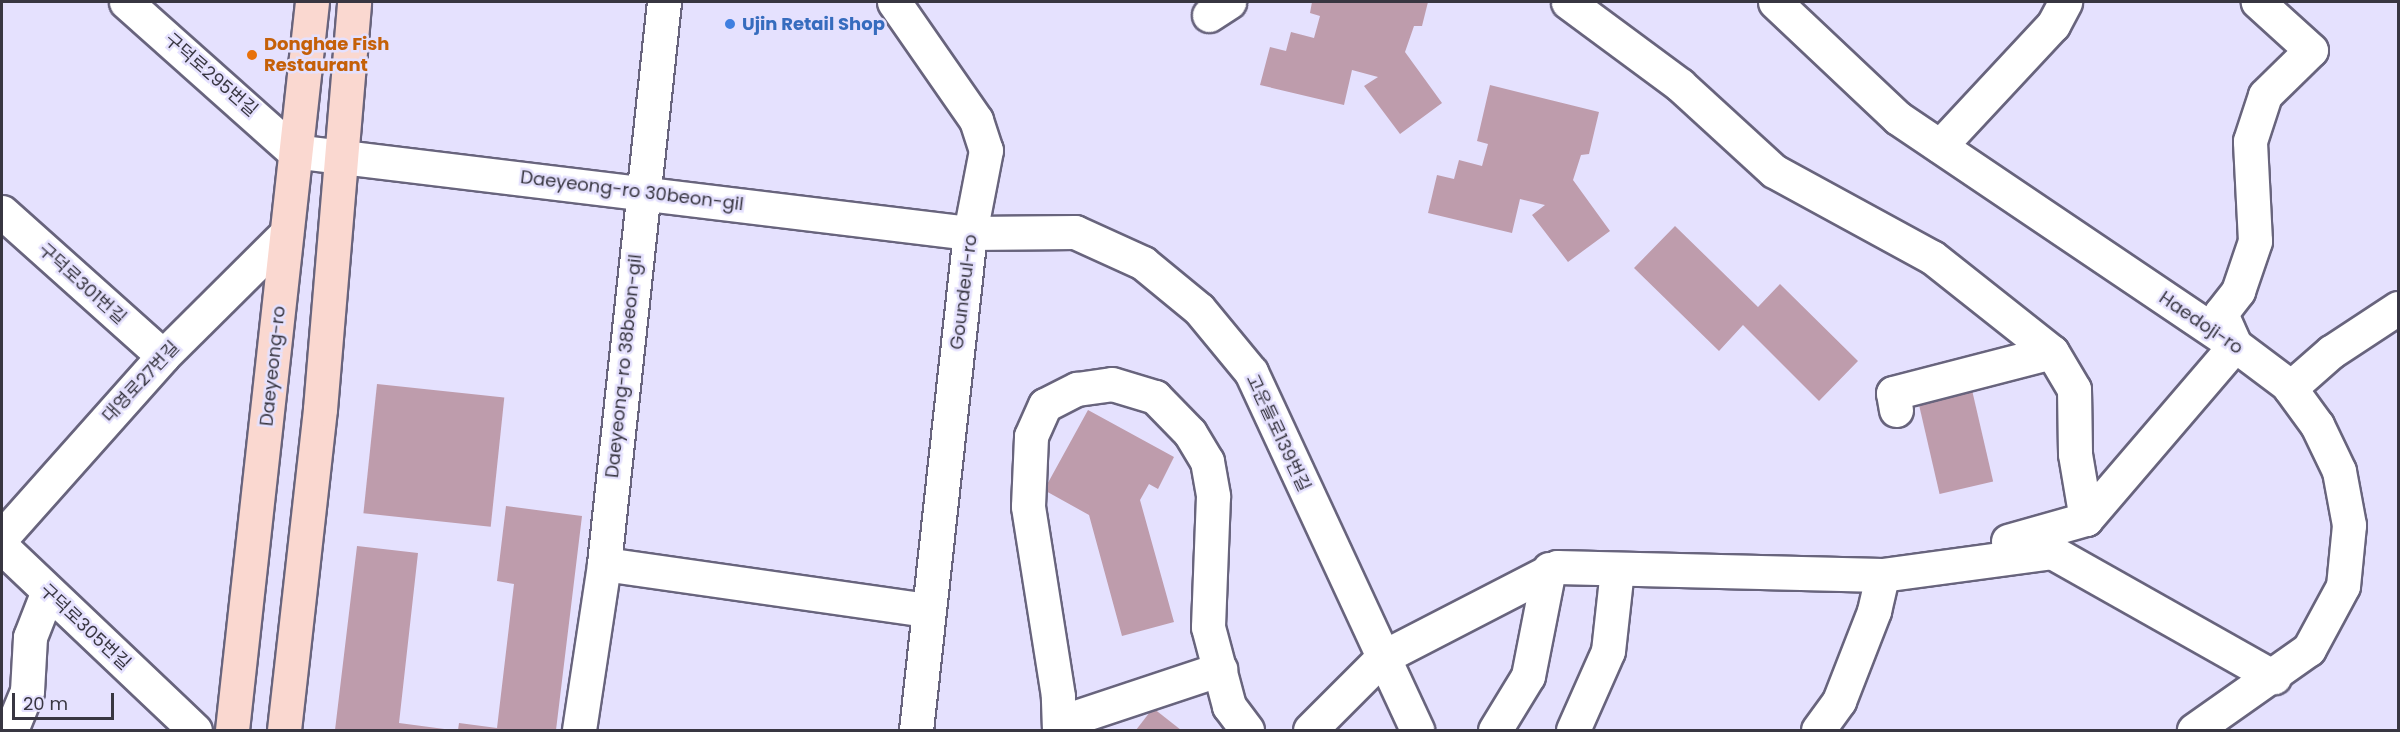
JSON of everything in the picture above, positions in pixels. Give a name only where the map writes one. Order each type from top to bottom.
[{"type":"main road","name":"Daeyeong-ro","points":[[232,730],[293,151],[312,2]]},
{"type":"main road","points":[[284,730],[342,157],[354,2]]},
{"type":"street","name":"구덕로295번길","points":[[126,2],[293,151]]},
{"type":"street","name":"Daeyeong-ro 38beon-gil","points":[[579,730],[604,564],[641,192],[664,2]]},
{"type":"street","name":"Goundeul-ro","points":[[894,2],[983,137],[985,166],[970,233],[916,730]]},
{"type":"street","points":[[1568,2],[1680,86],[1774,171],[1932,257],[2052,351],[2074,389],[2075,454],[2086,519]]},
{"type":"street","name":"Haedoji-ro","points":[[1775,2],[1898,118],[2235,345],[2290,388],[2318,425],[2338,471],[2349,525],[2343,586],[2326,624],[2309,649],[2274,677],[2194,730]]},
{"type":"street","points":[[1940,146],[2053,25],[2065,2]]},
{"type":"street","points":[[1882,575],[2086,519],[2235,345],[2220,313],[2238,291],[2255,241],[2250,141],[2265,95],[2311,50],[2258,2]]},
{"type":"street","name":"Daeyeong-ro 30beon-gil","points":[[293,151],[970,233]]},
{"type":"street","name":"구덕로301번길","points":[[2,212],[163,356]]},
{"type":"street","name":"고운들로139번길","points":[[970,233],[1075,232],[1143,262],[1199,309],[1251,372],[1417,730]]},
{"type":"street","name":"대영로27번길","points":[[2,537],[163,356],[286,234]]},
{"type":"street","points":[[2290,388],[2331,352],[2398,308]]},
{"type":"street","points":[[1896,410],[1893,393],[2052,351]]},
{"type":"street","points":[[1220,669],[1060,726],[1028,506],[1031,436],[1046,405],[1077,389],[1112,384],[1155,397],[1190,433],[1207,461],[1213,496],[1208,627],[1220,669],[1229,706],[1246,730]]},
{"type":"street","name":"구덕로305번길","points":[[2,547],[195,730]]},
{"type":"street","points":[[1310,730],[1383,657],[1549,569],[1882,575],[2052,552],[2274,677]]},
{"type":"street","points":[[604,564],[929,610]]},
{"type":"street","points":[[1495,730],[1528,676],[1549,569]]},
{"type":"street","points":[[1573,730],[1608,651],[1617,570]]},
{"type":"street","points":[[1818,730],[1839,700],[1875,611],[1882,575]]},
{"type":"street","points":[[11,730],[27,692],[30,638],[48,591]]},
{"type":"building","points":[[1312,2],[1428,2],[1422,26],[1414,26],[1405,52],[1442,103],[1400,134],[1364,86],[1378,77],[1352,70],[1344,105],[1260,85],[1270,47],[1286,51],[1291,32],[1314,38],[1320,16],[1310,13]]},
{"type":"building","points":[[1490,85],[1599,112],[1589,154],[1581,155],[1573,180],[1610,231],[1568,262],[1532,215],[1545,205],[1520,199],[1512,233],[1428,213],[1437,175],[1454,179],[1459,160],[1482,166],[1488,144],[1477,141]]},
{"type":"building","points":[[1675,226],[1758,307],[1780,284],[1858,361],[1819,401],[1743,325],[1719,351],[1634,268]]},
{"type":"building","points":[[377,384],[504,397],[491,527],[363,513]]},
{"type":"building","points":[[1972,390],[1993,482],[1940,494],[1918,402]]},
{"type":"building","points":[[1088,410],[1174,457],[1158,489],[1149,484],[1140,500],[1174,622],[1122,636],[1089,515],[1044,490]]},
{"type":"building","points":[[506,506],[582,516],[556,730],[458,730],[459,723],[497,728],[514,584],[497,581]]},
{"type":"building","points":[[357,546],[418,553],[399,723],[452,730],[335,730]]},
{"type":"building","points":[[1153,708],[1181,730],[1136,730]]},
{"type":"place","name":"Ujin Retail Shop","points":[[730,24]]},
{"type":"place","name":"Donghae Fish Restaurant","points":[[252,55]]}]
